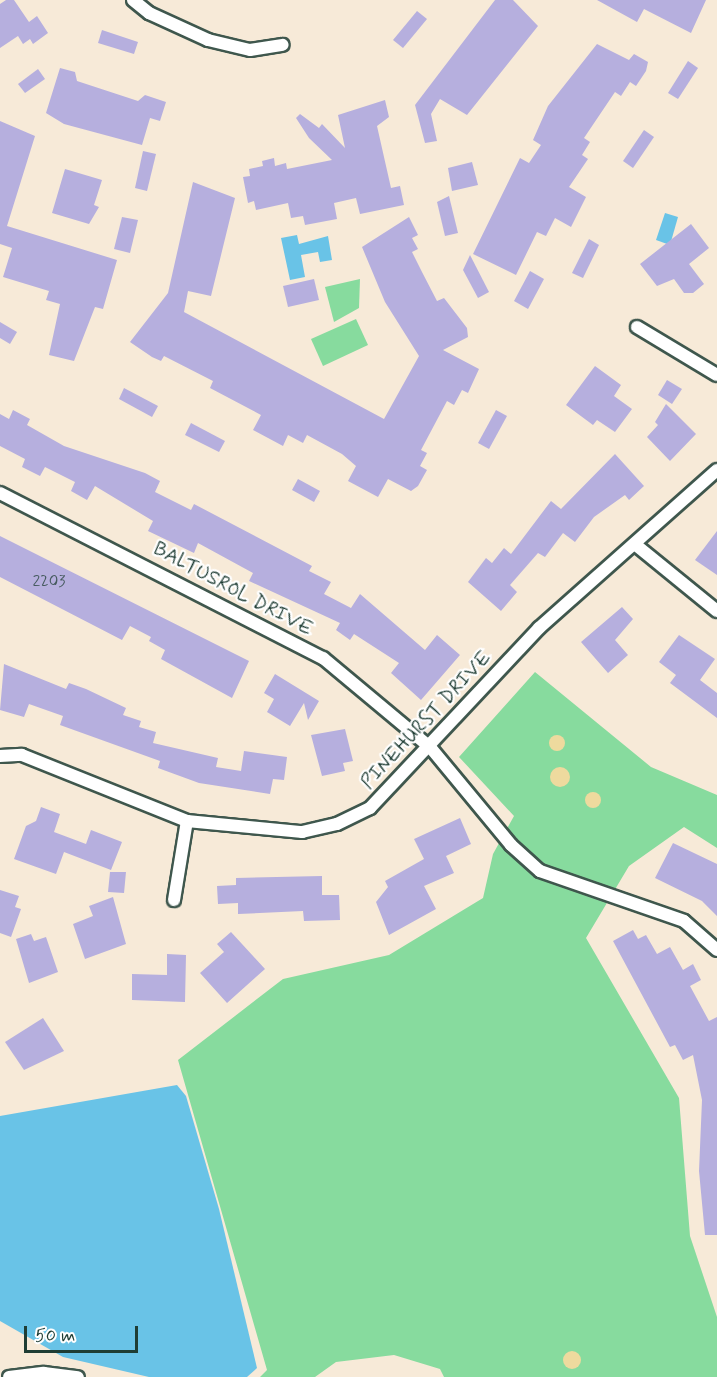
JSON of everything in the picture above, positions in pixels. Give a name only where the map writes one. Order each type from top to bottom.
[{"type":"street","points":[[134,0],[148,13],[208,40],[250,50],[283,45]]},
{"type":"street","points":[[637,327],[717,375]]},
{"type":"street","name":"PINEHURST DRIVE","points":[[0,756],[22,755],[187,821],[302,832],[337,824],[370,808],[430,747],[539,628],[637,546],[717,470]]},
{"type":"street","name":"BALTUSROL DRIVE","points":[[0,493],[323,658],[430,747],[511,845],[540,871],[684,921],[717,950]]},
{"type":"street","points":[[637,546],[717,611]]},
{"type":"street","points":[[174,900],[187,821]]},
{"type":"street","points":[[9,1377],[78,1377]]},
{"type":"green space","points":[[360,279],[359,308],[334,322],[325,287]]},
{"type":"green space","points":[[356,319],[368,345],[323,366],[311,339]]},
{"type":"green space","points":[[535,672],[651,767],[717,795],[717,848],[684,827],[629,866],[586,938],[679,1098],[690,1236],[717,1317],[717,1377],[444,1377],[440,1369],[394,1355],[336,1362],[315,1377],[260,1377],[267,1370],[178,1060],[283,979],[389,955],[483,898],[493,854],[514,816],[459,757]]},
{"type":"sand","points":[[554,735],[560,735],[565,743],[563,749],[554,751],[549,746],[549,740]]},
{"type":"sand","points":[[560,767],[567,770],[570,777],[567,784],[560,787],[553,784],[550,777],[553,770]]},
{"type":"sand","points":[[590,792],[596,792],[601,800],[599,806],[590,808],[585,803],[585,797]]},
{"type":"sand","points":[[568,1351],[576,1351],[581,1356],[579,1367],[568,1369],[563,1364],[563,1356]]},
{"type":"water","points":[[665,213],[678,217],[670,245],[656,240]]},
{"type":"water","points":[[297,235],[299,244],[328,236],[332,260],[320,262],[318,252],[301,255],[305,277],[290,280],[281,238]]},
{"type":"water","points":[[177,1085],[186,1096],[219,1209],[257,1368],[247,1377],[149,1377],[63,1357],[0,1321],[0,1116]]},
{"type":"building","points":[[6,0],[14,0],[29,22],[37,16],[48,33],[33,44],[30,39],[23,44],[18,36],[0,48],[0,4]]},
{"type":"building","points":[[495,0],[513,0],[538,26],[467,115],[440,99],[431,114],[437,141],[425,143],[415,105]]},
{"type":"building","points":[[597,0],[706,0],[691,33],[644,9],[637,22]]},
{"type":"building","points":[[417,11],[427,19],[403,48],[393,40]]},
{"type":"building","points":[[102,30],[138,42],[134,54],[98,43]]},
{"type":"building","points":[[597,44],[629,60],[634,54],[648,62],[646,71],[636,86],[630,82],[621,96],[615,92],[584,138],[590,142],[582,155],[588,159],[569,187],[586,197],[571,227],[555,218],[546,236],[537,232],[516,275],[473,254],[520,158],[529,163],[541,145],[533,140],[548,106]]},
{"type":"building","points":[[688,61],[698,68],[678,99],[668,93]]},
{"type":"building","points":[[60,68],[75,72],[77,81],[138,101],[145,95],[166,102],[160,121],[150,118],[142,145],[64,124],[46,113]]},
{"type":"building","points":[[38,69],[45,79],[25,93],[18,84]]},
{"type":"building","points":[[385,100],[389,117],[377,126],[391,188],[400,186],[404,205],[360,214],[356,198],[334,203],[337,219],[305,225],[303,216],[291,218],[288,203],[256,210],[254,201],[248,203],[243,177],[250,176],[249,169],[263,166],[262,161],[274,158],[275,166],[286,163],[287,169],[332,160],[309,138],[296,118],[300,114],[319,128],[322,124],[345,148],[338,115]]},
{"type":"building","points":[[0,121],[35,136],[7,226],[117,260],[103,309],[95,307],[74,361],[49,355],[60,304],[46,300],[49,291],[3,277],[12,248],[0,244]]},
{"type":"building","points":[[644,130],[654,137],[633,168],[623,161]]},
{"type":"building","points":[[143,151],[156,154],[147,191],[135,188]]},
{"type":"building","points":[[472,162],[478,185],[452,191],[448,168]]},
{"type":"building","points":[[65,169],[102,180],[94,205],[99,207],[89,224],[52,213]]},
{"type":"building","points":[[193,182],[235,198],[211,296],[188,291],[184,312],[384,419],[419,356],[385,302],[362,247],[409,217],[418,235],[412,238],[418,249],[412,252],[437,301],[444,298],[467,328],[468,337],[443,350],[479,369],[468,393],[462,390],[454,405],[447,401],[421,450],[427,453],[420,466],[427,470],[418,486],[411,491],[388,479],[378,497],[348,481],[356,466],[342,454],[307,435],[303,443],[288,435],[283,446],[253,430],[261,415],[210,388],[213,381],[164,356],[161,361],[152,357],[130,342],[168,293]]},
{"type":"building","points":[[449,196],[458,233],[445,236],[437,202]]},
{"type":"building","points":[[122,217],[138,220],[130,253],[114,249]]},
{"type":"building","points":[[691,224],[709,248],[689,264],[704,284],[693,293],[684,293],[674,279],[657,286],[640,264]]},
{"type":"building","points":[[589,239],[599,245],[583,278],[572,273]]},
{"type":"building","points":[[470,255],[489,292],[478,298],[463,270]]},
{"type":"building","points":[[530,271],[544,279],[528,309],[514,301]]},
{"type":"building","points":[[314,279],[319,300],[288,307],[283,286]]},
{"type":"building","points":[[0,322],[17,332],[10,344],[0,338]]},
{"type":"building","points":[[595,366],[621,385],[614,396],[632,409],[615,432],[597,420],[593,425],[566,405]]},
{"type":"building","points":[[667,380],[682,389],[672,404],[658,395]]},
{"type":"building","points":[[124,388],[158,406],[152,417],[119,399]]},
{"type":"building","points":[[666,404],[696,434],[670,461],[647,437],[658,425],[655,422]]},
{"type":"building","points":[[13,410],[30,419],[27,425],[64,446],[145,473],[160,481],[155,492],[191,510],[194,504],[312,566],[309,571],[331,582],[324,594],[351,608],[360,594],[425,650],[437,635],[460,655],[421,700],[391,673],[399,663],[354,634],[350,640],[336,630],[340,623],[249,581],[253,573],[198,543],[194,553],[148,531],[153,521],[95,486],[87,500],[71,491],[75,482],[45,467],[40,476],[22,467],[25,459],[0,446],[0,414],[9,419]]},
{"type":"building","points":[[496,410],[507,416],[489,449],[478,443]]},
{"type":"building","points":[[191,423],[225,441],[219,452],[185,435]]},
{"type":"building","points":[[615,454],[644,486],[629,500],[625,495],[594,517],[575,542],[563,533],[545,557],[538,553],[510,585],[517,592],[501,611],[468,582],[486,558],[492,563],[504,548],[511,554],[551,501],[561,509]]},
{"type":"building","points":[[298,479],[320,491],[314,502],[292,490]]},
{"type":"building","points":[[717,531],[717,575],[695,560]]},
{"type":"building","points":[[0,536],[249,661],[232,698],[161,659],[165,650],[149,641],[151,637],[130,626],[122,640],[0,577]]},
{"type":"building","points":[[622,607],[633,619],[615,640],[628,655],[608,673],[581,642]]},
{"type":"building","points":[[679,635],[715,659],[700,680],[717,693],[717,718],[670,683],[676,675],[659,662]]},
{"type":"building","points":[[4,664],[66,689],[69,683],[86,689],[126,708],[123,715],[141,721],[139,727],[156,732],[153,743],[218,758],[216,767],[241,771],[244,751],[287,757],[284,780],[273,779],[270,794],[199,783],[158,768],[160,761],[60,725],[63,716],[29,704],[24,717],[0,710]]},
{"type":"building","points":[[275,674],[319,701],[308,720],[304,703],[290,726],[267,712],[274,699],[264,693]]},
{"type":"building","points":[[345,729],[353,761],[343,763],[345,771],[322,776],[311,735]]},
{"type":"building","points":[[41,807],[60,814],[54,832],[86,844],[91,830],[122,842],[111,870],[64,852],[56,874],[14,859],[26,826],[36,821]]},
{"type":"building","points":[[460,818],[471,844],[446,856],[454,873],[424,886],[436,909],[389,935],[376,902],[388,887],[385,881],[424,859],[414,839]]},
{"type":"building","points":[[673,843],[717,864],[717,916],[702,901],[655,878]]},
{"type":"building","points":[[110,872],[126,872],[124,893],[108,892]]},
{"type":"building","points":[[322,876],[322,895],[339,895],[340,920],[304,921],[303,911],[238,914],[238,903],[218,904],[217,886],[236,885],[236,878]]},
{"type":"building","points":[[0,890],[19,896],[15,907],[21,909],[11,937],[0,933]]},
{"type":"building","points":[[113,897],[126,944],[85,959],[73,924],[93,916],[89,906]]},
{"type":"building","points":[[633,930],[638,939],[646,935],[657,954],[670,947],[683,970],[693,964],[701,980],[690,986],[709,1021],[717,1017],[717,1235],[705,1235],[699,1171],[702,1100],[693,1055],[683,1060],[675,1045],[670,1047],[613,941]]},
{"type":"building","points":[[231,932],[265,969],[227,1003],[200,973],[224,952],[217,944]]},
{"type":"building","points":[[31,934],[34,941],[46,937],[58,972],[29,983],[16,939]]},
{"type":"building","points":[[167,954],[186,955],[185,1002],[132,1000],[132,974],[167,975]]},
{"type":"building","points":[[43,1018],[64,1051],[24,1070],[5,1042]]}]
